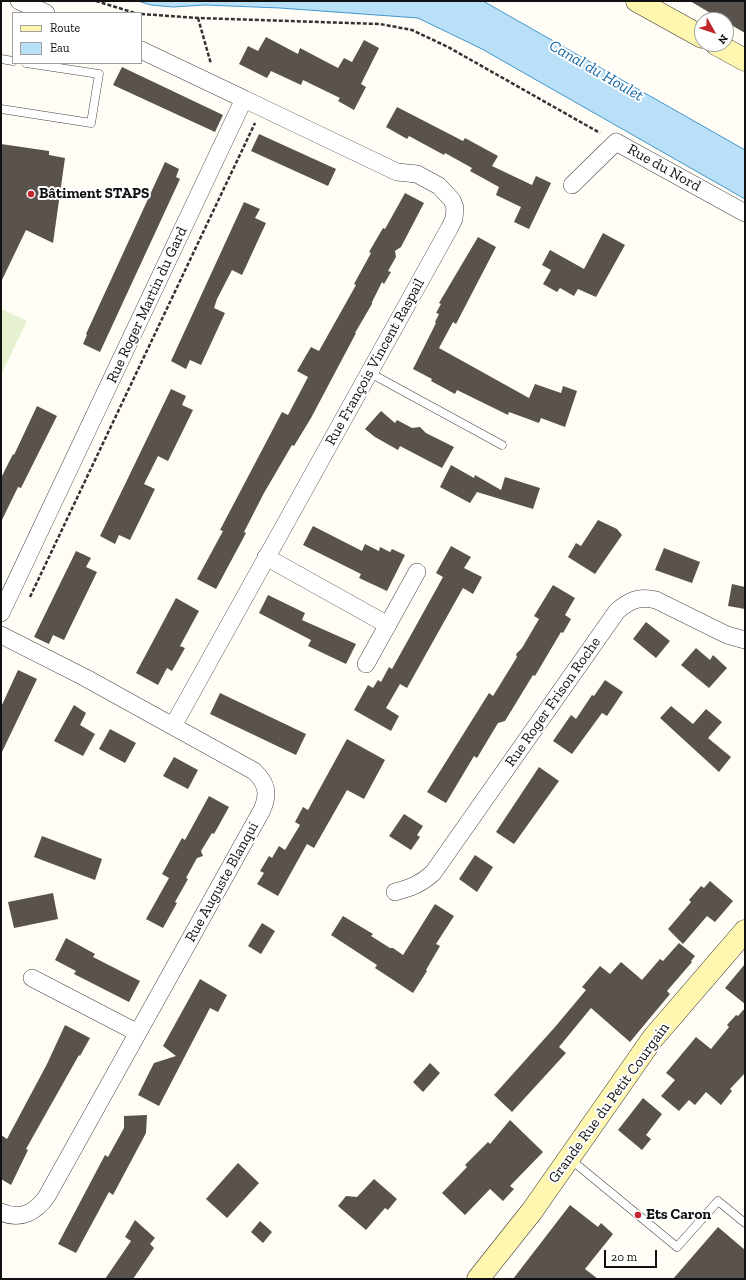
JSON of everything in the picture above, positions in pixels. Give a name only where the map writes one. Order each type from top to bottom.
[{"type":"street","points":[[18,1],[44,12]]},
{"type":"street","points":[[637,1],[660,7],[694,31]]},
{"type":"street","points":[[142,50],[244,99]]},
{"type":"street","points":[[730,52],[745,60]]},
{"type":"street","name":"Rue François Vincent Raspail","points":[[173,726],[454,219],[455,208],[452,200],[446,192],[425,178],[397,172],[244,99]]},
{"type":"street","name":"Rue Roger Martin du Gard","points":[[1,613],[244,99]]},
{"type":"street","name":"Rue du Nord","points":[[572,185],[616,142],[745,213]]},
{"type":"street","points":[[266,556],[388,625]]},
{"type":"street","points":[[366,664],[417,572]]},
{"type":"street","name":"Rue Roger Frison Roche","points":[[395,892],[411,888],[425,880],[433,873],[617,611],[626,603],[634,599],[645,597],[656,600],[727,635],[745,640]]},
{"type":"street","name":"Rue Auguste Blanqui","points":[[1,634],[254,771],[265,784],[266,801],[43,1203],[31,1212],[24,1215],[9,1215],[1,1212]]},
{"type":"street","name":"Grande Rue du Petit Courgain","points":[[478,1279],[520,1227],[653,1038],[745,931]]},
{"type":"street","points":[[32,978],[138,1033]]},
{"type":"lane","points":[[1,59],[12,61]]},
{"type":"lane","points":[[1,109],[91,123],[98,74],[33,64]]},
{"type":"lane","points":[[370,373],[502,445]]},
{"type":"lane","points":[[569,1158],[677,1247],[718,1200],[745,1224]]},
{"type":"path","points":[[96,1],[132,12]]},
{"type":"path","points":[[142,14],[198,18],[380,24],[412,30],[448,47],[616,142]]},
{"type":"path","points":[[198,18],[213,72]]},
{"type":"path","points":[[27,603],[262,108]]},
{"type":"green space","points":[[1,309],[27,321],[1,375]]},
{"type":"water","name":"Canal du Houlet","points":[[138,1],[483,1],[745,150],[745,199],[482,49],[418,18],[280,8],[205,5],[173,7],[151,5]]},
{"type":"building","points":[[690,1],[745,1],[745,33],[734,27],[734,12],[709,12]]},
{"type":"building","points":[[266,37],[298,54],[300,48],[338,68],[344,58],[352,62],[364,40],[379,48],[361,84],[366,87],[354,110],[338,101],[340,98],[303,80],[301,85],[271,71],[267,78],[239,64],[248,46],[258,51]]},
{"type":"building","points":[[122,67],[223,115],[215,132],[113,85]]},
{"type":"building","points":[[397,107],[463,141],[465,138],[498,156],[492,166],[532,185],[536,176],[551,183],[529,229],[514,222],[521,207],[496,195],[499,187],[470,171],[472,168],[445,153],[444,155],[409,136],[407,139],[386,127]]},
{"type":"building","points":[[259,134],[336,169],[328,186],[251,151]]},
{"type":"building","name":"Bâtiment STAPS","points":[[1,144],[49,151],[49,155],[65,158],[53,243],[26,230],[1,282]]},
{"type":"building","points":[[165,162],[179,169],[176,177],[180,179],[100,352],[83,344],[87,335],[86,334]]},
{"type":"building","points":[[405,193],[424,203],[401,247],[395,251],[396,257],[388,271],[391,272],[384,284],[382,282],[372,304],[355,333],[311,418],[294,446],[292,445],[264,493],[244,532],[246,533],[216,589],[197,579],[223,531],[220,530],[282,412],[288,415],[308,377],[297,371],[311,347],[319,351],[356,285],[354,284],[371,253],[369,252],[383,228],[385,229]]},
{"type":"building","points":[[244,202],[260,209],[255,218],[266,223],[242,275],[232,270],[217,299],[214,308],[225,313],[201,365],[190,360],[186,369],[171,361]]},
{"type":"building","points":[[603,233],[625,245],[596,297],[578,289],[574,296],[560,288],[557,292],[543,284],[551,270],[542,265],[550,250],[584,269]]},
{"type":"building","points":[[478,237],[496,247],[456,324],[453,322],[439,348],[529,398],[535,384],[561,393],[563,386],[577,391],[565,427],[541,418],[539,423],[509,412],[508,415],[457,390],[455,394],[413,369],[436,323],[435,322],[439,314],[436,313],[441,304],[439,303]]},
{"type":"building","points":[[171,389],[186,396],[182,405],[193,410],[168,461],[158,456],[144,484],[155,489],[130,540],[119,535],[115,544],[100,536]]},
{"type":"building","points":[[37,406],[57,416],[21,488],[18,487],[1,522],[1,478],[13,454],[14,455]]},
{"type":"building","points":[[381,411],[395,423],[397,420],[412,428],[420,427],[426,433],[454,447],[442,468],[400,446],[398,450],[375,437],[365,429]]},
{"type":"building","points":[[451,465],[474,478],[475,475],[501,490],[505,477],[540,488],[533,509],[477,492],[470,503],[440,487]]},
{"type":"building","points":[[598,520],[617,529],[622,535],[595,574],[568,557],[576,543],[581,546]]},
{"type":"building","points":[[313,526],[362,551],[365,544],[379,551],[380,547],[390,552],[392,549],[405,555],[387,591],[359,578],[361,574],[303,545]]},
{"type":"building","points":[[451,546],[471,557],[464,568],[482,577],[473,594],[463,588],[407,688],[400,684],[386,708],[399,716],[391,731],[354,710],[368,685],[373,688],[378,680],[381,682],[389,667],[392,669],[443,577],[436,573]]},
{"type":"building","points":[[664,548],[700,562],[692,583],[655,570]]},
{"type":"building","points":[[76,551],[91,558],[86,567],[97,572],[64,640],[53,635],[49,644],[34,637]]},
{"type":"building","points":[[732,584],[745,587],[745,609],[728,606]]},
{"type":"building","points":[[553,585],[575,598],[565,615],[571,619],[563,633],[561,632],[535,676],[533,675],[505,721],[498,723],[477,758],[474,756],[446,803],[427,792],[489,693],[493,696],[517,657],[516,654],[522,648],[539,619],[534,616]]},
{"type":"building","points":[[268,595],[305,613],[302,620],[356,644],[346,664],[308,646],[311,640],[259,613]]},
{"type":"building","points":[[176,598],[199,611],[180,646],[185,648],[172,671],[167,668],[158,685],[136,673]]},
{"type":"building","points":[[646,622],[670,641],[656,658],[633,639]]},
{"type":"building","points":[[696,648],[710,660],[713,655],[727,668],[709,688],[681,665]]},
{"type":"building","points":[[18,670],[37,679],[1,754],[1,707]]},
{"type":"building","points":[[605,680],[623,692],[607,716],[602,713],[572,754],[553,741],[571,715],[576,719],[592,695],[594,696]]},
{"type":"building","points":[[220,693],[306,734],[296,755],[210,714]]},
{"type":"building","points":[[74,705],[86,713],[80,725],[95,734],[83,756],[54,741]]},
{"type":"building","points":[[671,706],[693,724],[706,709],[722,722],[708,738],[731,757],[719,772],[660,718]]},
{"type":"building","points":[[110,729],[136,743],[125,763],[99,749]]},
{"type":"building","points":[[347,739],[385,760],[364,799],[347,790],[314,848],[307,844],[278,896],[257,884],[264,873],[260,871],[269,856],[272,858],[279,846],[285,850],[300,825],[295,822],[303,807],[308,810]]},
{"type":"building","points":[[174,757],[198,770],[188,789],[163,776]]},
{"type":"building","points":[[539,767],[559,781],[514,844],[496,832]]},
{"type":"building","points":[[209,796],[229,807],[214,834],[212,833],[201,851],[203,856],[197,858],[186,878],[188,879],[175,902],[177,903],[163,928],[146,919],[169,878],[162,874],[182,838],[185,840]]},
{"type":"building","points":[[404,814],[423,826],[417,835],[420,837],[411,850],[389,836]]},
{"type":"building","points":[[42,836],[102,859],[95,880],[34,857]]},
{"type":"building","points":[[475,855],[493,867],[477,892],[459,879]]},
{"type":"building","points":[[710,881],[733,901],[715,922],[707,916],[683,944],[668,929],[691,902],[689,900],[701,886],[704,888]]},
{"type":"building","points":[[53,893],[58,919],[14,928],[8,902]]},
{"type":"building","points":[[435,904],[454,916],[436,944],[440,946],[413,993],[375,968],[377,965],[331,935],[343,916],[373,934],[371,936],[403,955]]},
{"type":"building","points":[[262,923],[275,931],[261,954],[248,946]]},
{"type":"building","points":[[66,938],[95,954],[93,957],[140,981],[129,1002],[74,974],[76,971],[55,960]]},
{"type":"building","points":[[679,943],[695,956],[691,961],[692,962],[667,991],[670,994],[630,1042],[591,1008],[559,1047],[566,1053],[512,1112],[494,1095],[586,990],[582,987],[600,966],[610,974],[621,962],[642,980],[660,959],[663,961]]},
{"type":"building","points":[[745,964],[745,1004],[725,988]]},
{"type":"building","points":[[200,979],[227,995],[218,1012],[210,1008],[159,1106],[138,1095],[154,1063],[176,1056],[163,1046]]},
{"type":"building","points":[[745,1008],[745,1073],[730,1089],[732,1091],[721,1105],[706,1092],[695,1105],[689,1100],[679,1111],[661,1096],[675,1080],[666,1073],[696,1037],[711,1049],[729,1027],[727,1025]]},
{"type":"building","points":[[65,1025],[90,1038],[26,1149],[28,1150],[11,1185],[1,1179],[1,1135],[7,1139],[47,1064]]},
{"type":"building","points":[[430,1063],[440,1073],[423,1092],[413,1082]]},
{"type":"building","points":[[643,1098],[662,1114],[646,1135],[651,1139],[642,1150],[618,1130]]},
{"type":"building","points":[[147,1115],[146,1133],[113,1195],[109,1192],[76,1253],[58,1244],[105,1155],[108,1157],[124,1128],[124,1116]]},
{"type":"building","points":[[510,1120],[543,1152],[510,1186],[514,1189],[503,1201],[490,1189],[465,1215],[442,1193],[467,1167],[465,1165],[488,1142],[490,1144]]},
{"type":"building","points":[[238,1163],[259,1183],[227,1218],[206,1199]]},
{"type":"building","points":[[374,1179],[397,1199],[388,1210],[385,1208],[366,1230],[338,1206],[346,1196],[357,1197]]},
{"type":"building","points":[[570,1205],[598,1227],[601,1223],[613,1234],[585,1269],[598,1279],[513,1279]]},
{"type":"building","points":[[135,1220],[155,1238],[150,1244],[154,1248],[133,1279],[105,1279],[131,1241],[125,1237]]},
{"type":"building","points":[[260,1221],[272,1232],[263,1243],[251,1232]]},
{"type":"building","points":[[718,1227],[745,1250],[745,1279],[673,1279]]},
{"type":"place","name":"Bâtiment STAPS","points":[[31,194]]},
{"type":"place","name":"Ets Caron","points":[[638,1215]]}]
